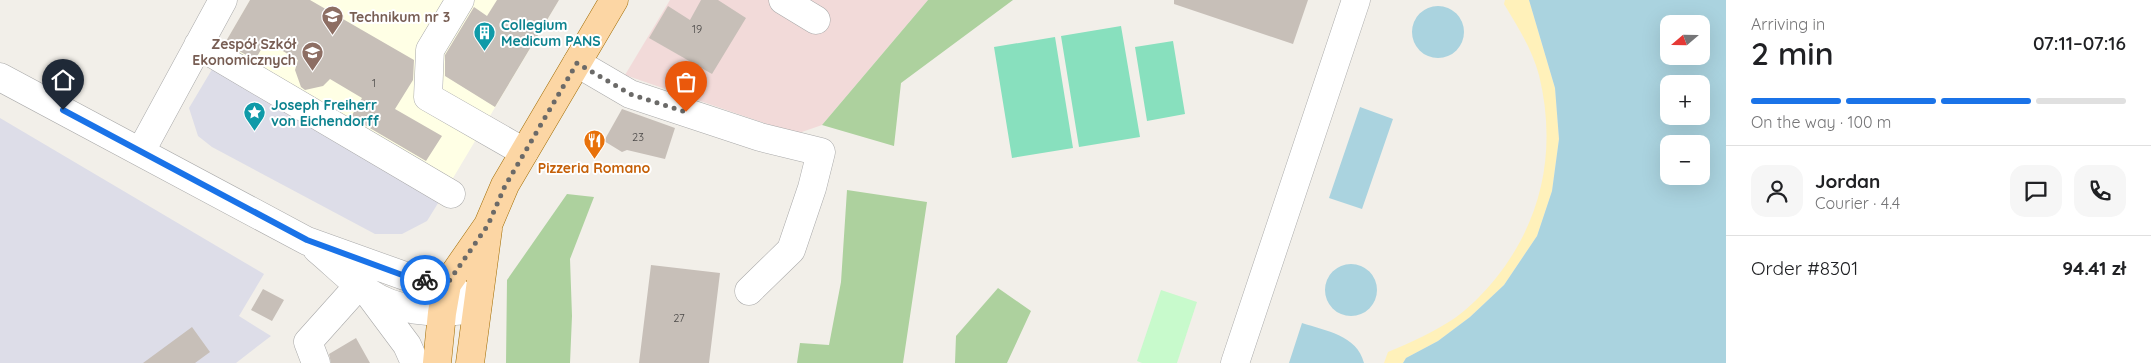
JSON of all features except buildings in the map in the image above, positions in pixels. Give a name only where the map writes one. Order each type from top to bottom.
[{"type":"main road","points":[[437,363],[447,284],[488,225],[505,186],[524,152],[614,0]]},
{"type":"main road","points":[[470,363],[488,225]]},
{"type":"street","points":[[141,151],[223,0]]},
{"type":"street","points":[[460,0],[430,50],[428,96],[524,152]]},
{"type":"street","points":[[783,0],[816,20]]},
{"type":"street","points":[[1235,363],[1356,0]]},
{"type":"street","points":[[198,45],[451,194]]},
{"type":"street","points":[[577,63],[630,94],[760,137],[821,152],[812,188],[791,250],[749,290]]},
{"type":"street","points":[[0,77],[141,151],[252,213],[307,240],[405,276],[447,284],[477,308]]},
{"type":"street","points":[[307,240],[364,289],[407,345],[415,363]]},
{"type":"street","points":[[364,289],[404,308],[442,313],[477,308]]},
{"type":"street","points":[[316,363],[308,342],[364,289]]},
{"type":"shaded area","points":[[250,0],[559,0],[440,200],[223,47]]},
{"type":"shaded area","points":[[670,0],[928,0],[822,125],[796,134],[625,75]]},
{"type":"shaded area","points":[[214,66],[440,200],[427,221],[402,234],[375,234],[212,147],[198,136],[189,108]]},
{"type":"shaded area","points":[[0,118],[264,274],[239,316],[271,336],[236,363],[0,363]]},
{"type":"green space","points":[[928,0],[1013,0],[901,83],[894,146],[822,125]]},
{"type":"green space","points":[[1121,26],[1140,137],[1079,147],[1061,36]]},
{"type":"green space","points":[[1055,37],[1073,148],[1012,158],[994,47]]},
{"type":"green space","points":[[1173,41],[1185,114],[1147,121],[1135,47]]},
{"type":"green space","points":[[847,190],[927,202],[903,363],[797,363],[800,343],[829,345],[841,282]]},
{"type":"green space","points":[[567,194],[594,197],[570,259],[572,316],[570,363],[506,363],[507,280]]},
{"type":"green space","points":[[998,288],[1031,311],[1007,363],[955,363],[956,336]]},
{"type":"green space","points":[[1161,290],[1197,302],[1177,363],[1142,363],[1137,361]]},
{"type":"sand","points":[[1505,0],[1529,0],[1555,88],[1559,139],[1552,191],[1537,236],[1504,285],[1470,317],[1438,341],[1406,358],[1403,363],[1384,363],[1388,352],[1423,337],[1447,323],[1482,294],[1512,255],[1525,232],[1535,207],[1542,182],[1546,156],[1544,103],[1539,75],[1533,56],[1504,4]]},
{"type":"water","points":[[1529,0],[1726,0],[1726,363],[1403,363],[1406,358],[1438,341],[1470,317],[1504,285],[1537,236],[1552,191],[1559,139],[1555,88]]},
{"type":"water","points":[[1438,6],[1452,10],[1460,18],[1464,32],[1460,46],[1452,54],[1438,58],[1424,54],[1416,46],[1412,32],[1416,18],[1424,10]]},
{"type":"water","points":[[1360,107],[1393,119],[1362,209],[1329,198]]},
{"type":"water","points":[[1351,264],[1365,268],[1373,276],[1377,290],[1373,304],[1365,312],[1351,316],[1337,312],[1329,304],[1325,290],[1329,276],[1337,268]]},
{"type":"water","points":[[1302,323],[1348,340],[1355,346],[1364,363],[1289,363]]},
{"type":"way so far","points":[[425,280],[447,284],[488,225],[505,186],[577,63],[630,94],[686,112]]},
{"type":"place","name":"Technikum nr 3","points":[[333,36]]},
{"type":"place","name":"Collegium Medicum PANS","points":[[485,52]]},
{"type":"place","name":"Zespół Szkół Ekonomicznych","points":[[312,71]]},
{"type":"place","name":"Joseph Freiherr von Eichendorff","points":[[255,132]]},
{"type":"place","name":"Pizzeria Romano","points":[[594,159]]},
{"type":"route","points":[[63,110],[252,213],[307,240],[358,257],[405,276],[425,280]]}]
